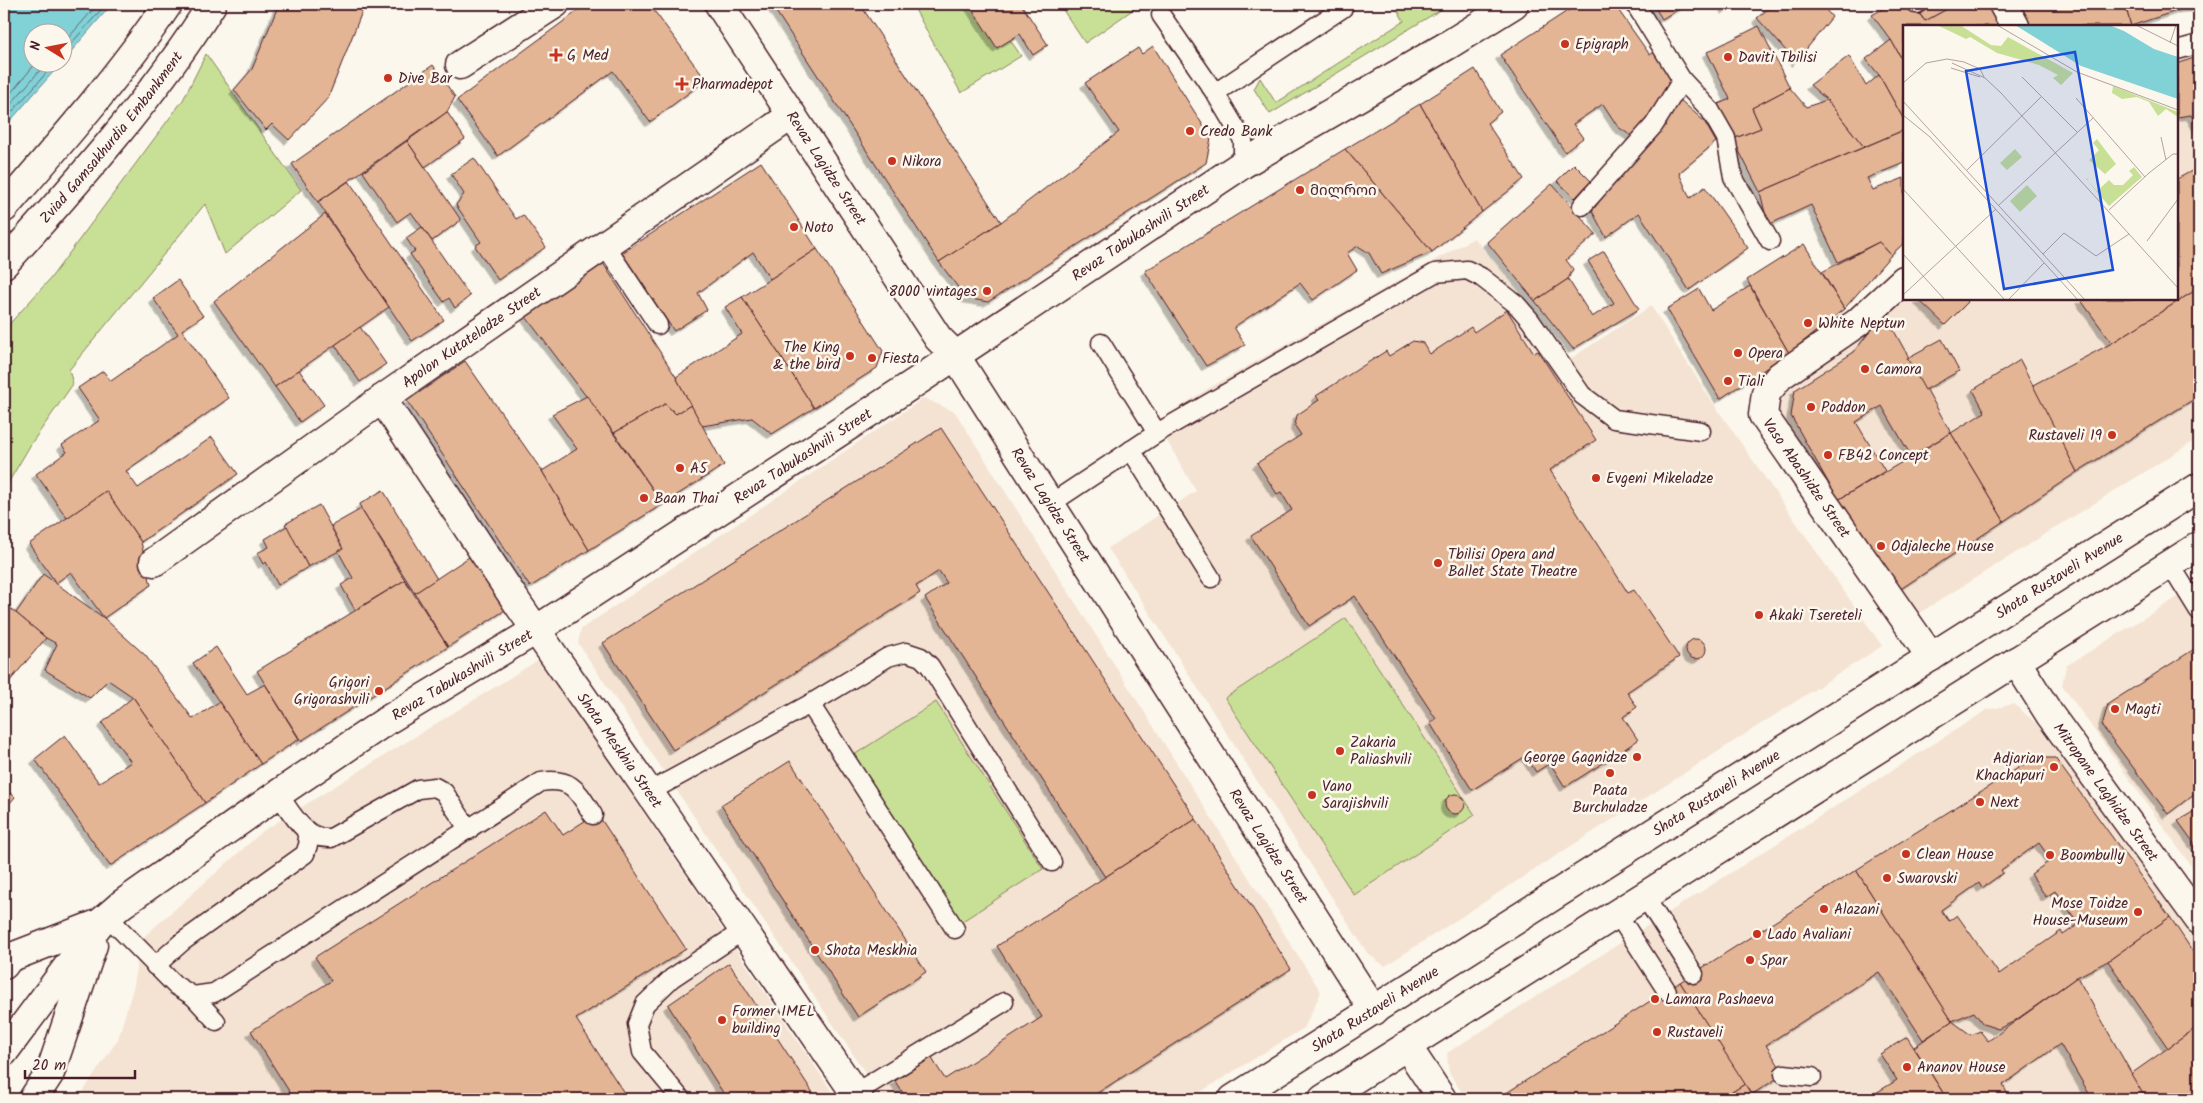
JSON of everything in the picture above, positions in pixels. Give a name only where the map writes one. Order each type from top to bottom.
[{"type":"main road","points":[[4,208],[95,102],[140,46],[168,4]]},
{"type":"main road","name":"Zviad Gamsakhurdia Embankment","points":[[4,264],[50,212],[130,115],[173,60],[212,4]]},
{"type":"main road","points":[[460,65],[555,4]]},
{"type":"main road","name":"Revaz Lagidze Street","points":[[719,4],[938,338],[955,355],[1374,1011]]},
{"type":"main road","name":"Revaz Tabukashvili Street","points":[[104,920],[122,904],[388,719],[536,630],[1243,164],[1448,45],[1514,4]]},
{"type":"main road","points":[[2003,4],[2014,25]]},
{"type":"main road","name":"Apolon Kutateladze Street","points":[[154,562],[382,398],[604,244],[635,234],[792,115]]},
{"type":"main road","name":"Vaso Abashidze Street","points":[[1903,281],[1856,323],[1780,376],[1766,393],[1763,415],[1930,657]]},
{"type":"main road","name":"Shota Meskhia Street","points":[[382,398],[536,630],[857,1096]]},
{"type":"main road","name":"Shota Rustaveli Avenue","points":[[1233,1099],[2199,487]]},
{"type":"main road","points":[[1322,1099],[1618,915],[2199,546]]},
{"type":"main road","name":"Mitropane Laghidze Street","points":[[2016,661],[2050,715],[2199,920]]},
{"type":"main road","points":[[4,965],[9,958],[104,920]]},
{"type":"main road","points":[[4,1052],[104,920]]},
{"type":"main road","points":[[33,1099],[50,1073],[104,920]]},
{"type":"main road","points":[[1407,1046],[1442,1099]]},
{"type":"lane","points":[[1215,92],[1342,8],[1340,4]]},
{"type":"lane","points":[[1635,4],[1682,80],[1710,110],[1726,138],[1733,177],[1770,241]]},
{"type":"lane","points":[[1161,16],[1215,92],[1242,140],[1243,164]]},
{"type":"lane","points":[[2178,50],[2199,44]]},
{"type":"lane","points":[[1582,206],[1654,124],[1682,80]]},
{"type":"lane","points":[[604,244],[658,325]]},
{"type":"lane","points":[[1050,504],[1158,433],[1435,273],[1467,270],[1481,277],[1516,304],[1530,320],[1582,395],[1614,419],[1701,431]]},
{"type":"lane","points":[[1101,343],[1158,433]]},
{"type":"lane","points":[[1131,450],[1211,578]]},
{"type":"lane","points":[[2170,564],[2199,612]]},
{"type":"lane","points":[[649,792],[810,704],[888,657],[906,652],[921,657],[930,666],[1052,862]]},
{"type":"lane","points":[[810,704],[955,929]]},
{"type":"lane","points":[[193,996],[214,993],[541,782],[556,779],[574,786],[593,816]]},
{"type":"lane","points":[[306,832],[319,838],[330,838],[418,789],[435,787],[444,792],[469,830]]},
{"type":"lane","points":[[155,966],[182,942],[305,854],[309,842],[306,832],[278,794]]},
{"type":"lane","points":[[1645,897],[1694,974]]},
{"type":"lane","points":[[1618,915],[1666,991]]},
{"type":"lane","points":[[104,920],[176,985],[193,996],[216,1021]]},
{"type":"lane","points":[[681,1099],[642,1052],[637,1024],[645,1004],[672,978],[744,930]]},
{"type":"lane","points":[[857,1096],[1004,1002]]},
{"type":"lane","points":[[1784,1074],[1812,1077]]},
{"type":"shaded area","points":[[2199,51],[2199,438],[1913,617],[1774,418],[1781,384],[1903,294],[1903,300],[2178,300],[2178,58]]},
{"type":"shaded area","points":[[1474,238],[1570,359],[1651,306],[1711,400],[1882,646],[1385,966],[1368,954],[1108,548],[1196,491],[1156,422],[1209,388]]},
{"type":"shaded area","points":[[924,398],[955,412],[1321,992],[1304,1028],[1189,1099],[883,1099],[578,643],[581,629]]},
{"type":"shaded area","points":[[2199,584],[2199,877],[2062,685],[2066,666]]},
{"type":"shaded area","points":[[540,659],[837,1099],[78,1099],[118,1039],[134,985],[140,940],[263,831]]},
{"type":"shaded area","points":[[2014,704],[2037,724],[2199,946],[2199,1099],[1466,1099],[1449,1073],[1447,1053],[1987,710]]},
{"type":"green space","points":[[912,4],[986,4],[1021,56],[961,93]]},
{"type":"green space","points":[[1059,4],[1141,4],[1085,43]]},
{"type":"green space","points":[[1394,4],[1450,4],[1270,114],[1254,89],[1260,78],[1276,103],[1404,21]]},
{"type":"green space","points":[[206,54],[301,190],[225,254],[205,204],[69,370],[73,384],[31,444],[4,490],[4,330],[50,279],[183,100]]},
{"type":"green space","points":[[1346,618],[1475,815],[1354,895],[1225,698]]},
{"type":"green space","points":[[936,702],[1043,869],[961,922],[854,755]]},
{"type":"water","points":[[4,4],[112,4],[72,50],[72,22],[22,22],[22,72],[53,72],[4,128]]},
{"type":"building","points":[[279,4],[365,4],[328,98],[289,140],[272,124],[266,130],[234,90],[252,69]]},
{"type":"building","points":[[587,4],[649,4],[706,80],[650,122],[613,71],[498,156],[457,100]]},
{"type":"building","points":[[771,4],[860,4],[1001,222],[939,262]]},
{"type":"building","points":[[969,4],[1021,4],[1048,45],[1033,55],[1020,34],[997,48]]},
{"type":"building","points":[[1578,4],[1614,4],[1650,55],[1655,51],[1671,74],[1669,90],[1633,137],[1618,127],[1603,104],[1573,124],[1583,138],[1565,152],[1500,55]]},
{"type":"building","points":[[1653,4],[1687,4],[1662,19]]},
{"type":"building","points":[[1723,4],[1733,4],[1726,10]]},
{"type":"building","points":[[1765,4],[1821,4],[1832,17],[1796,62],[1757,18],[1769,8]]},
{"type":"building","points":[[1891,4],[1911,4],[1925,21],[1956,4],[1992,4],[2004,25],[1903,25],[1903,61],[1891,40],[1872,15]]},
{"type":"building","points":[[1919,4],[1956,4],[1925,21],[1914,6]]},
{"type":"building","points":[[2020,4],[2125,4],[2131,25],[2030,25]]},
{"type":"building","points":[[2125,4],[2185,4],[2185,8],[2131,25]]},
{"type":"building","points":[[2185,4],[2199,4],[2199,7],[2185,8]]},
{"type":"building","points":[[1759,26],[1790,88],[1752,108],[1761,128],[1733,139],[1716,105],[1730,99],[1707,52]]},
{"type":"building","points":[[1891,40],[1903,61],[1903,118],[1879,75],[1866,59]]},
{"type":"building","points":[[1153,46],[1211,138],[1206,163],[988,302],[966,298],[939,262],[1001,222],[1119,132],[1085,83],[1138,48],[1142,54]]},
{"type":"building","points":[[1849,56],[1866,86],[1879,75],[1903,118],[1903,130],[1864,147],[1827,100],[1810,85]]},
{"type":"building","points":[[2199,56],[2199,129],[2191,115],[2178,117],[2178,64]]},
{"type":"building","points":[[433,65],[455,97],[447,112],[318,202],[292,164]]},
{"type":"building","points":[[1475,69],[1501,112],[1487,123],[1524,179],[1482,212],[1420,104]]},
{"type":"building","points":[[1790,88],[1806,107],[1827,100],[1864,147],[1760,192],[1733,139],[1761,128],[1752,108]]},
{"type":"building","points":[[1679,99],[1704,121],[1716,142],[1679,173],[1690,198],[1705,187],[1748,248],[1689,290],[1639,213],[1606,237],[1592,211]]},
{"type":"building","points":[[1420,104],[1482,212],[1432,252],[1345,149]]},
{"type":"building","points":[[447,112],[465,139],[425,167],[407,141]]},
{"type":"building","points":[[1903,130],[1903,163],[1867,178],[1873,190],[1903,178],[1903,244],[1891,255],[1879,242],[1838,262],[1811,205],[1768,225],[1760,192]]},
{"type":"building","points":[[407,141],[461,220],[432,241],[411,212],[397,222],[363,172]]},
{"type":"building","points":[[1345,149],[1432,252],[1381,274],[1369,253],[1358,246],[1347,253],[1357,270],[1313,300],[1300,283],[1234,327],[1245,345],[1206,366],[1145,271]]},
{"type":"building","points":[[474,158],[516,219],[523,215],[546,247],[498,280],[475,246],[481,242],[456,205],[464,194],[451,174]]},
{"type":"building","points":[[761,162],[817,249],[770,279],[753,252],[698,293],[707,310],[674,331],[622,253]]},
{"type":"building","points":[[1574,164],[1591,181],[1575,198],[1557,181]]},
{"type":"building","points":[[2199,167],[2199,288],[2112,343],[2081,300],[2178,300],[2178,178]]},
{"type":"building","points":[[349,181],[444,320],[412,341],[318,202]]},
{"type":"building","points":[[1552,184],[1596,234],[1566,260],[1573,269],[1568,279],[1535,301],[1487,242]]},
{"type":"building","points":[[325,214],[389,307],[275,387],[214,301]]},
{"type":"building","points":[[422,227],[470,296],[455,308],[449,298],[444,302],[410,254],[415,251],[406,238]]},
{"type":"building","points":[[1879,242],[1891,255],[1844,309],[1822,272]]},
{"type":"building","points":[[1804,244],[1844,309],[1789,353],[1747,280]]},
{"type":"building","points":[[817,249],[883,351],[877,368],[814,408],[742,297]]},
{"type":"building","points":[[1604,251],[1639,309],[1573,349],[1535,301],[1568,279],[1592,317],[1614,303],[1588,261]]},
{"type":"building","points":[[603,263],[676,377],[691,405],[676,414],[665,404],[614,433],[526,317]]},
{"type":"building","points":[[178,280],[203,316],[182,330],[229,398],[126,471],[138,488],[212,437],[238,474],[141,542],[106,491],[67,518],[36,474],[67,452],[62,445],[100,420],[78,388],[103,371],[111,381],[178,334],[153,298]]},
{"type":"building","points":[[1750,286],[1789,353],[1720,399],[1667,309],[1699,289],[1711,310]]},
{"type":"building","points":[[2199,288],[2199,396],[2077,472],[2031,386],[2112,343]]},
{"type":"building","points":[[742,297],[814,408],[772,434],[752,418],[702,426],[676,377],[742,334],[725,307]]},
{"type":"building","points":[[1919,300],[1967,300],[1968,302],[1945,325]]},
{"type":"building","name":"Tbilisi Opera and Ballet State Theatre","points":[[1507,310],[1534,353],[1538,351],[1596,440],[1550,470],[1628,593],[1634,590],[1679,657],[1627,692],[1637,707],[1623,717],[1638,740],[1622,751],[1565,787],[1550,763],[1536,772],[1526,756],[1472,790],[1430,723],[1436,719],[1355,596],[1309,626],[1251,536],[1292,510],[1281,492],[1277,494],[1257,463],[1301,435],[1295,426],[1297,415],[1319,400],[1316,396],[1386,351],[1389,356],[1413,341],[1423,343],[1430,354],[1471,327],[1474,332]]},
{"type":"building","points":[[1884,313],[1951,433],[1911,456],[1882,406],[1856,422],[1885,471],[1838,500],[1791,416],[1795,390],[1854,352]]},
{"type":"building","points":[[360,327],[386,364],[360,382],[335,345]]},
{"type":"building","points":[[1942,339],[1959,371],[1925,390],[1907,358]]},
{"type":"building","points":[[2020,360],[2077,472],[2004,521],[1951,433],[1985,412],[1973,390]]},
{"type":"building","points":[[465,361],[542,471],[589,550],[530,587],[407,401]]},
{"type":"building","points":[[299,370],[324,405],[300,422],[275,387]]},
{"type":"building","points":[[587,396],[663,504],[589,550],[542,471],[577,449],[552,414]]},
{"type":"building","points":[[665,404],[676,414],[691,405],[724,465],[663,504],[614,433]]},
{"type":"building","points":[[941,428],[1196,819],[1105,877],[925,598],[947,583],[939,571],[916,586],[920,593],[673,750],[603,643]]},
{"type":"building","points":[[1951,433],[2004,521],[1899,590],[1838,500]]},
{"type":"building","points":[[383,490],[437,579],[415,593],[361,509],[360,504]]},
{"type":"building","points":[[106,491],[141,542],[151,585],[104,618],[71,572],[56,583],[29,544]]},
{"type":"building","points":[[319,505],[343,549],[308,567],[285,524]]},
{"type":"building","points":[[361,509],[405,580],[355,610],[341,585],[353,578],[338,551],[343,549],[331,526]]},
{"type":"building","points":[[287,526],[308,567],[278,585],[266,562],[263,564],[257,553],[269,547],[265,539]]},
{"type":"building","points":[[472,555],[507,609],[448,647],[415,593]]},
{"type":"building","points":[[43,574],[104,618],[145,655],[193,719],[219,702],[261,764],[205,803],[133,697],[108,680],[90,698],[45,670],[57,644],[46,638],[16,613]]},
{"type":"building","points":[[405,580],[448,647],[301,741],[257,671]]},
{"type":"building","points":[[4,603],[46,638],[4,688]]},
{"type":"building","points":[[1696,639],[1703,642],[1706,649],[1703,656],[1696,659],[1689,656],[1686,649],[1689,642]]},
{"type":"building","points":[[2199,646],[2199,790],[2168,814],[2102,726],[2108,704]]},
{"type":"building","points":[[216,647],[247,694],[265,684],[299,739],[261,764],[193,663]]},
{"type":"building","points":[[133,697],[205,803],[110,866],[35,759],[65,735],[99,783],[131,762],[102,723]]},
{"type":"building","points":[[2034,758],[2055,758],[2170,917],[2108,961],[2077,977],[2013,1022],[1998,1029],[1983,1024],[1974,1012],[1952,1021],[1856,870]],"holes":[[[2039,843],[2051,860],[2031,874],[2046,897],[2055,891],[2079,924],[2063,935],[2061,931],[1999,974],[1957,915],[1949,921],[1941,910],[1979,883],[1982,888],[2003,873],[2001,870]]]},
{"type":"building","points":[[790,761],[926,972],[858,1017],[721,805]]},
{"type":"building","points":[[4,788],[15,797],[4,810]]},
{"type":"building","points":[[1455,794],[1462,797],[1465,804],[1462,811],[1455,814],[1448,811],[1445,804],[1448,797]]},
{"type":"building","points":[[2199,808],[2199,850],[2178,821]]},
{"type":"building","points":[[546,810],[563,835],[597,813],[686,949],[576,1019],[628,1099],[407,1099],[404,1095],[397,1099],[294,1099],[251,1031],[331,981],[315,957]]},
{"type":"building","points":[[1196,819],[1291,969],[1088,1099],[907,1099],[895,1081],[931,1057],[945,1079],[1042,1017],[997,946]]},
{"type":"building","points":[[1856,870],[1952,1021],[1923,1040],[1879,972],[1766,1045],[1784,1074],[1751,1095],[1680,982]]},
{"type":"building","points":[[2170,917],[2199,961],[2199,1026],[2168,1048],[2108,961]]},
{"type":"building","name":"Former IMEL building","points":[[729,963],[817,1099],[727,1099],[668,1005]]},
{"type":"building","points":[[2077,977],[2146,1099],[2087,1099],[2091,1097],[2060,1044],[2003,1085],[2010,1099],[1947,1099],[1914,1047],[1952,1021],[1971,1035],[1980,1031],[1988,1041]]},
{"type":"building","points":[[1680,982],[1745,1084],[1721,1099],[1497,1099]]},
{"type":"building","points":[[2199,1026],[2199,1099],[2146,1099],[2131,1074]]},
{"type":"building","name":"Ananov House","points":[[1907,1037],[1947,1099],[1866,1099],[1897,1080],[1880,1054]]},
{"type":"building","points":[[1745,1084],[1754,1099],[1721,1099]]},
{"type":"place","name":"Epigraph","points":[[1565,44]]},
{"type":"place","name":"G Med","points":[[556,55]]},
{"type":"place","name":"Daviti Tbilisi","points":[[1728,57]]},
{"type":"place","name":"Dive Bar","points":[[388,78]]},
{"type":"place","name":"Pharmadepot","points":[[682,84]]},
{"type":"place","name":"Credo Bank","points":[[1190,131]]},
{"type":"place","name":"Nikora","points":[[892,161]]},
{"type":"place","name":"მილროი","points":[[1300,190]]},
{"type":"place","name":"Noto","points":[[794,227]]},
{"type":"place","name":"8000 vintages","points":[[987,291]]},
{"type":"place","name":"White Neptun","points":[[1808,323]]},
{"type":"place","name":"Opera","points":[[1738,353]]},
{"type":"place","name":"The King & the bird","points":[[850,356]]},
{"type":"place","name":"Fiesta","points":[[872,358]]},
{"type":"place","name":"Camora","points":[[1865,369]]},
{"type":"place","name":"Tiali","points":[[1728,381]]},
{"type":"place","name":"Poddon","points":[[1811,407]]},
{"type":"place","name":"Rustaveli 19","points":[[2112,435]]},
{"type":"place","name":"FB42 Concept","points":[[1828,455]]},
{"type":"place","name":"A5","points":[[680,468]]},
{"type":"place","name":"Evgeni Mikeladze","points":[[1596,478]]},
{"type":"place","name":"Baan Thai","points":[[644,498]]},
{"type":"place","name":"Odjaleche House","points":[[1881,546]]},
{"type":"place","name":"Tbilisi Opera and Ballet State Theatre","points":[[1438,563]]},
{"type":"place","name":"Akaki Tsereteli","points":[[1759,615]]},
{"type":"place","name":"Grigori Grigorashvili","points":[[379,691]]},
{"type":"place","name":"Magti","points":[[2115,709]]},
{"type":"place","name":"Zakaria Paliashvili","points":[[1340,751]]},
{"type":"place","name":"George Gagnidze","points":[[1637,757]]},
{"type":"place","name":"Adjarian Khachapuri","points":[[2054,767]]},
{"type":"place","name":"Paata Burchuladze","points":[[1610,773]]},
{"type":"place","name":"Vano Sarajishvili","points":[[1312,795]]},
{"type":"place","name":"Next","points":[[1980,802]]},
{"type":"place","name":"Clean House","points":[[1906,854]]},
{"type":"place","name":"Boombully","points":[[2050,855]]},
{"type":"place","name":"Swarovski","points":[[1887,878]]},
{"type":"place","name":"Alazani","points":[[1824,909]]},
{"type":"place","name":"Mose Toidze House-Museum","points":[[2138,912]]},
{"type":"place","name":"Lado Avaliani","points":[[1757,934]]},
{"type":"place","name":"Shota Meskhia","points":[[815,950]]},
{"type":"place","name":"Spar","points":[[1750,960]]},
{"type":"place","name":"Lamara Pashaeva","points":[[1655,999]]},
{"type":"place","name":"Former IMEL building","points":[[722,1020]]},
{"type":"place","name":"Rustaveli","points":[[1657,1032]]},
{"type":"place","name":"Ananov House","points":[[1907,1067]]}]
